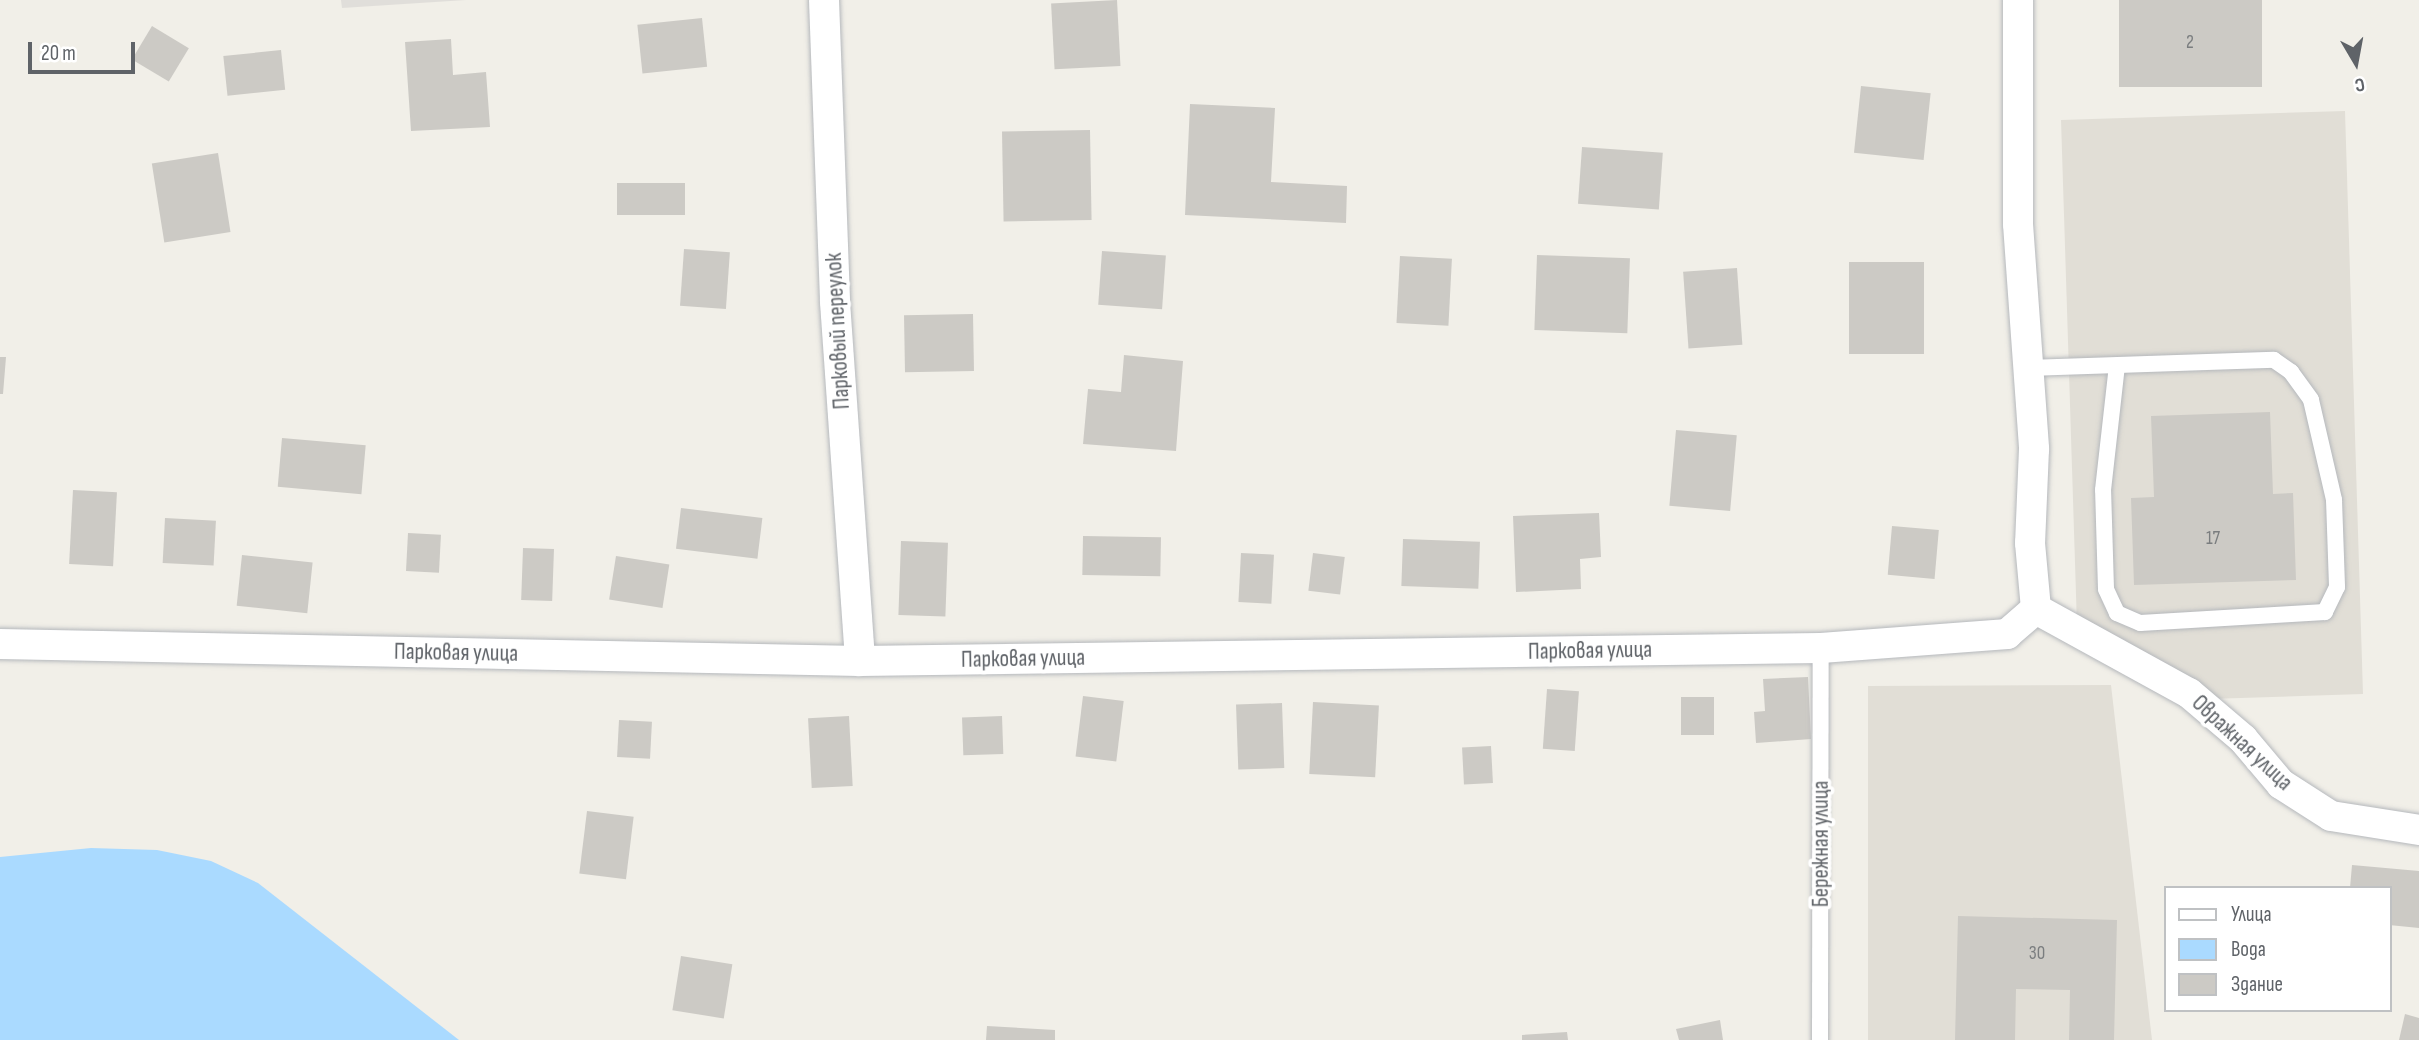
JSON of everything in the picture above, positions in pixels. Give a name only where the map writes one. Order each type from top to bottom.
[{"type":"street","name":"Парковый переулок","points":[[824,0],[835,302],[860,661]]},
{"type":"street","points":[[2018,0],[2018,224],[2028,368],[2036,610]]},
{"type":"street","name":"Парковая улица","points":[[0,644],[860,661],[1822,648],[2007,634],[2036,610]]},
{"type":"street","name":"Овражная улица","points":[[2036,610],[2189,693],[2243,739],[2281,784],[2331,816],[2419,830]]},
{"type":"lane","points":[[2028,368],[2274,360],[2303,384],[2334,500],[2337,587],[2325,612],[2140,623],[2117,613],[2106,589],[2103,490],[2117,366]]},
{"type":"lane","name":"Бережная улица","points":[[1820,1040],[1822,648]]},
{"type":"shaded area","points":[[341,0],[466,0],[342,8]]},
{"type":"shaded area","points":[[2345,111],[2363,694],[2209,699],[2077,626],[2061,120]]},
{"type":"shaded area","points":[[2111,685],[2152,1040],[1868,1040],[1868,686]]},
{"type":"water","points":[[91,848],[157,850],[211,861],[258,883],[459,1040],[0,1040],[0,857]]},
{"type":"building","points":[[1117,0],[1120,66],[1055,69],[1051,3]]},
{"type":"building","points":[[2119,0],[2262,0],[2262,87],[2119,87]]},
{"type":"building","points":[[702,18],[707,67],[642,74],[637,25]]},
{"type":"building","points":[[152,26],[189,48],[169,82],[132,59]]},
{"type":"building","points":[[451,39],[453,75],[486,72],[490,127],[411,131],[405,42]]},
{"type":"building","points":[[281,50],[285,90],[227,96],[223,56]]},
{"type":"building","points":[[1861,86],[1931,93],[1924,160],[1854,153]]},
{"type":"building","points":[[1190,104],[1275,108],[1271,182],[1347,186],[1346,223],[1185,215]]},
{"type":"building","points":[[1090,130],[1092,220],[1004,222],[1002,132]]},
{"type":"building","points":[[1582,147],[1663,153],[1659,210],[1578,204]]},
{"type":"building","points":[[218,153],[231,232],[164,242],[152,163]]},
{"type":"building","points":[[617,183],[685,183],[685,215],[617,215]]},
{"type":"building","points":[[684,249],[730,252],[726,309],[680,306]]},
{"type":"building","points":[[1102,251],[1166,255],[1162,309],[1098,305]]},
{"type":"building","points":[[1537,255],[1630,258],[1627,333],[1534,330]]},
{"type":"building","points":[[1400,256],[1452,259],[1448,326],[1396,323]]},
{"type":"building","points":[[1849,262],[1924,262],[1924,354],[1849,354]]},
{"type":"building","points":[[1737,268],[1742,345],[1689,349],[1683,272]]},
{"type":"building","points":[[973,314],[974,371],[905,372],[904,315]]},
{"type":"building","points":[[1124,355],[1183,361],[1176,451],[1083,444],[1088,389],[1121,392]]},
{"type":"building","points":[[0,357],[6,357],[3,394],[0,394]]},
{"type":"building","points":[[2270,412],[2273,494],[2293,493],[2296,580],[2134,585],[2131,498],[2154,497],[2151,416]]},
{"type":"building","points":[[1676,430],[1737,435],[1730,511],[1669,506]]},
{"type":"building","points":[[282,438],[366,445],[361,494],[278,487]]},
{"type":"building","points":[[73,490],[117,492],[113,566],[69,564]]},
{"type":"building","points":[[681,508],[762,518],[757,559],[676,549]]},
{"type":"building","points":[[1599,513],[1601,557],[1580,559],[1581,589],[1516,592],[1513,516]]},
{"type":"building","points":[[165,518],[216,521],[214,566],[163,563]]},
{"type":"building","points":[[1892,526],[1939,530],[1935,579],[1888,575]]},
{"type":"building","points":[[408,533],[441,535],[439,573],[406,571]]},
{"type":"building","points":[[1083,536],[1161,537],[1160,576],[1082,575]]},
{"type":"building","points":[[1403,539],[1480,542],[1478,589],[1401,586]]},
{"type":"building","points":[[901,541],[948,543],[945,617],[898,615]]},
{"type":"building","points":[[523,548],[554,549],[552,601],[521,600]]},
{"type":"building","points":[[1241,553],[1274,555],[1271,604],[1238,602]]},
{"type":"building","points":[[1313,553],[1345,557],[1340,595],[1308,591]]},
{"type":"building","points":[[242,555],[313,562],[307,613],[237,606]]},
{"type":"building","points":[[616,556],[669,564],[662,608],[609,599]]},
{"type":"building","points":[[1808,677],[1811,739],[1756,743],[1754,712],[1765,711],[1763,679]]},
{"type":"building","points":[[1547,689],[1579,691],[1575,751],[1543,749]]},
{"type":"building","points":[[1083,696],[1124,701],[1116,762],[1076,757]]},
{"type":"building","points":[[1681,697],[1714,697],[1714,735],[1681,735]]},
{"type":"building","points":[[1313,702],[1379,705],[1375,777],[1309,774]]},
{"type":"building","points":[[1282,703],[1284,768],[1238,770],[1236,705]]},
{"type":"building","points":[[849,716],[853,786],[812,788],[808,718]]},
{"type":"building","points":[[1002,716],[1003,754],[963,755],[962,717]]},
{"type":"building","points":[[619,720],[652,722],[650,759],[617,757]]},
{"type":"building","points":[[1491,746],[1493,783],[1464,784],[1462,748]]},
{"type":"building","points":[[587,811],[634,817],[626,879],[579,874]]},
{"type":"building","points":[[2352,865],[2419,871],[2419,928],[2391,925],[2391,886],[2350,886]]},
{"type":"building","points":[[1958,916],[2117,920],[2114,1040],[2069,1040],[2070,990],[2016,989],[2015,1040],[1955,1040]]},
{"type":"building","points":[[681,956],[732,964],[724,1018],[672,1010]]},
{"type":"building","points":[[2405,1014],[2419,1018],[2419,1040],[2399,1040]]},
{"type":"building","points":[[1720,1020],[1723,1040],[1679,1040],[1676,1029]]},
{"type":"building","points":[[987,1026],[1055,1030],[1055,1040],[986,1040]]},
{"type":"building","points":[[1567,1032],[1568,1040],[1522,1040],[1522,1035]]}]
